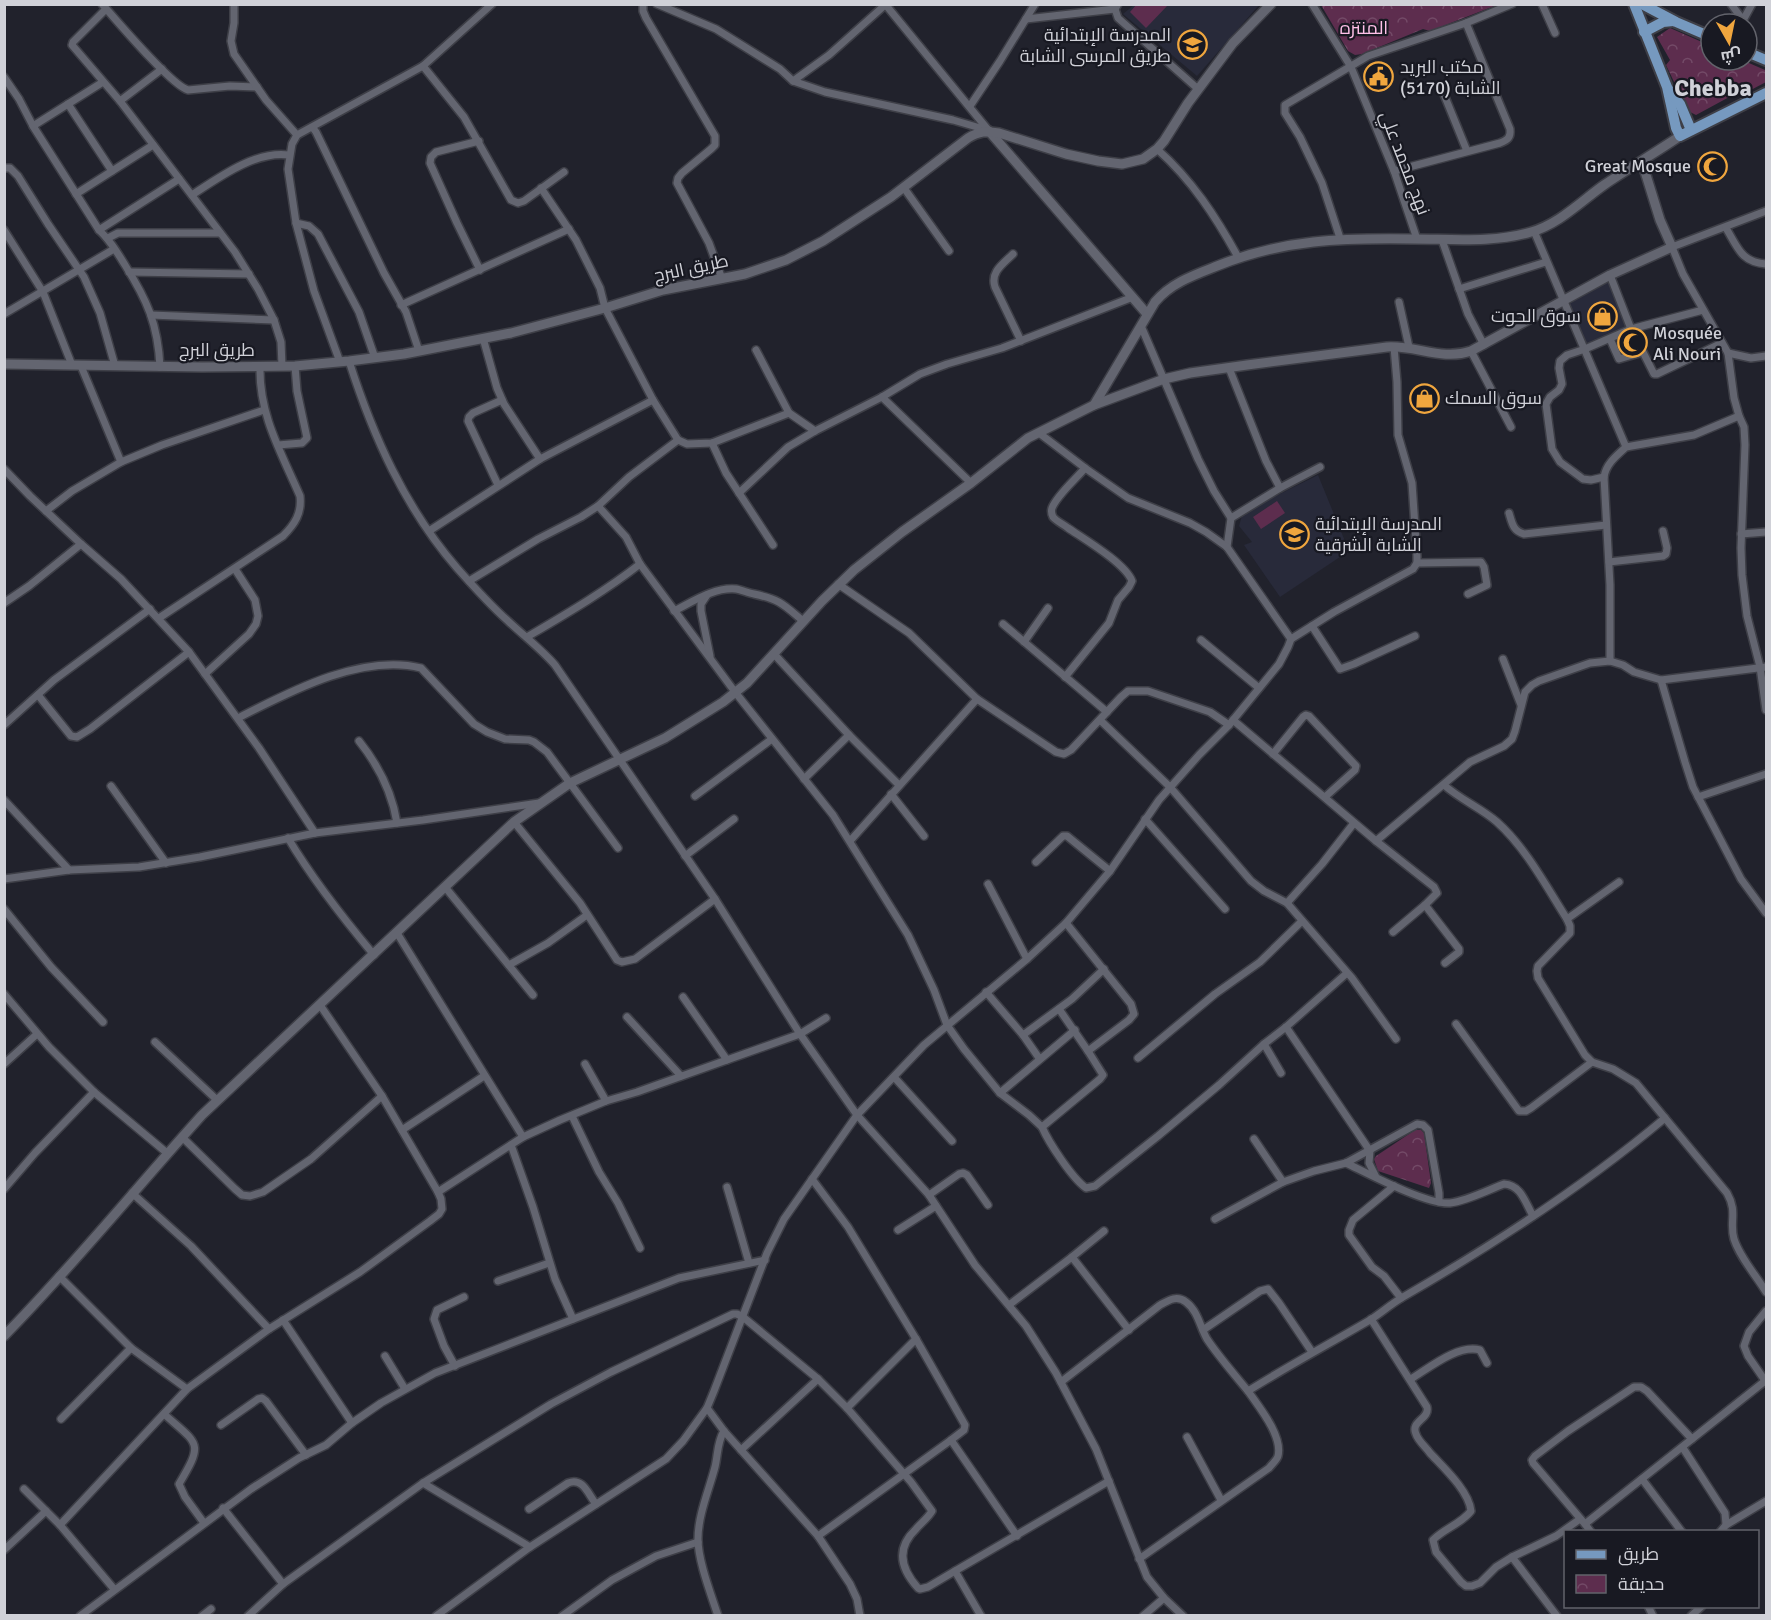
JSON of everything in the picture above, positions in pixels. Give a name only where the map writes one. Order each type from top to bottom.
[{"type":"main road","points":[[1634,4],[1667,87],[1676,128],[1680,136],[1767,93]]},
{"type":"main road","points":[[1642,4],[1699,32]]},
{"type":"main road","points":[[1644,32],[1663,22],[1676,22]]},
{"type":"main road","points":[[1667,87],[1680,104],[1692,130]]},
{"type":"street","points":[[234,4],[231,41],[237,59],[277,114],[297,135]]},
{"type":"street","points":[[492,4],[423,66],[297,135],[292,144],[288,169],[296,223],[314,291],[344,362],[380,445],[429,531],[469,581],[555,665],[715,899],[800,1034],[857,1115],[929,1195],[975,1265],[1026,1326],[1061,1382],[1096,1449],[1147,1577],[1183,1616]]},
{"type":"street","points":[[643,4],[646,18],[715,136],[715,144],[711,149],[682,173],[677,183],[709,243],[722,279]]},
{"type":"street","points":[[657,4],[716,29],[780,69],[793,81],[825,92],[953,120],[1112,164],[1133,163],[1157,149],[1233,43],[1271,4]]},
{"type":"street","points":[[970,106],[1035,4]]},
{"type":"street","name":"نهج محمد علي","points":[[1312,4],[1351,67],[1394,171],[1417,238]]},
{"type":"street","points":[[1340,238],[1322,183],[1284,108],[1288,103],[1360,61],[1512,4]]},
{"type":"street","points":[[1542,4],[1555,33]]},
{"type":"street","points":[[793,81],[829,55],[885,5],[989,131],[1147,314]]},
{"type":"street","points":[[257,87],[230,86],[188,90],[178,85],[104,7],[72,43],[75,50],[120,102],[192,195],[249,274],[274,320],[281,342],[282,366]]},
{"type":"street","points":[[1026,19],[1117,7],[1118,18],[1198,89]]},
{"type":"street","points":[[1394,171],[1505,141],[1511,135],[1466,23]]},
{"type":"street","points":[[423,66],[458,108],[511,200],[524,201],[564,172]]},
{"type":"street","points":[[120,102],[162,69]]},
{"type":"street","points":[[4,77],[20,99],[33,126],[76,194],[99,230],[108,238],[140,290],[158,338],[160,367]]},
{"type":"street","points":[[33,126],[103,82]]},
{"type":"street","points":[[1443,92],[1467,151]]},
{"type":"street","points":[[68,104],[112,171]]},
{"type":"street","points":[[313,128],[409,320],[419,351]]},
{"type":"street","name":"طريق البرج","points":[[4,364],[160,367],[295,366],[344,362],[419,351],[527,329],[663,290],[754,271],[800,254],[904,188],[968,138],[977,133],[989,131]]},
{"type":"street","points":[[1094,405],[1147,314],[1163,293],[1173,285],[1238,257],[1285,245],[1340,238],[1442,240],[1494,238],[1534,231],[1571,211],[1603,186],[1680,136]]},
{"type":"street","points":[[479,141],[436,152],[430,163],[480,270]]},
{"type":"street","points":[[76,194],[153,145]]},
{"type":"street","points":[[1157,149],[1201,195],[1238,257]]},
{"type":"street","points":[[192,195],[232,170],[270,154],[289,155]]},
{"type":"street","points":[[1642,162],[1660,220],[1683,274],[1728,353],[1731,383],[1745,438],[1741,563],[1747,616],[1763,667],[1767,710]]},
{"type":"street","points":[[4,168],[10,168],[18,176],[80,270],[100,313],[115,366]]},
{"type":"street","points":[[99,230],[179,179]]},
{"type":"street","points":[[541,188],[576,240],[594,276],[605,308],[653,400],[678,440],[687,444],[712,443],[789,413]]},
{"type":"street","points":[[904,188],[949,251]]},
{"type":"street","points":[[4,1336],[32,1308],[167,1153],[218,1100],[514,822],[570,783],[659,741],[695,721],[735,692],[747,683],[838,584],[882,547],[1021,444],[1094,405],[1164,379],[1229,368],[1394,347],[1409,347],[1447,356],[1470,351],[1610,275],[1672,247],[1767,211]]},
{"type":"street","points":[[296,223],[309,226],[318,234],[359,312],[375,358]]},
{"type":"street","points":[[1726,228],[1740,253],[1752,262],[1767,264]]},
{"type":"street","points":[[401,305],[569,229]]},
{"type":"street","points":[[4,230],[43,292],[77,366],[88,383],[121,462]]},
{"type":"street","points":[[1534,231],[1626,447]]},
{"type":"street","points":[[108,238],[118,233],[220,233]]},
{"type":"street","points":[[1442,240],[1468,315],[1484,345]]},
{"type":"street","points":[[4,314],[114,249]]},
{"type":"street","points":[[1013,254],[998,269],[993,279],[1021,341]]},
{"type":"street","points":[[1459,289],[1546,262]]},
{"type":"street","points":[[129,272],[249,274]]},
{"type":"street","points":[[1610,275],[1631,329]]},
{"type":"street","points":[[739,493],[788,447],[882,397],[907,381],[938,367],[1021,341],[1133,297]]},
{"type":"street","points":[[1399,302],[1409,347]]},
{"type":"street","points":[[1604,477],[1583,479],[1560,462],[1550,442],[1546,404],[1562,384],[1560,361],[1567,355],[1631,329],[1703,310]]},
{"type":"street","points":[[151,315],[274,320]]},
{"type":"street","points":[[1141,326],[1198,459],[1231,519],[1227,546]]},
{"type":"street","points":[[483,338],[502,400],[540,459]]},
{"type":"street","points":[[1610,339],[1619,359],[1643,352],[1654,374],[1722,344]]},
{"type":"street","points":[[436,1616],[530,1547],[666,1459],[684,1441],[714,1392],[765,1260],[784,1219],[857,1115],[924,1045],[1027,959],[1066,923],[1110,871],[1170,787],[1231,723],[1279,664],[1291,639],[1334,612],[1413,569],[1417,563],[1412,483],[1398,435],[1394,347]]},
{"type":"street","points":[[756,350],[784,407],[815,431]]},
{"type":"street","points":[[1470,351],[1511,427]]},
{"type":"street","points":[[1728,353],[1751,358],[1767,356]]},
{"type":"street","points":[[88,383],[95,366]]},
{"type":"street","points":[[278,445],[305,442],[307,438],[297,391],[295,366]]},
{"type":"street","points":[[159,618],[283,536],[293,526],[298,516],[301,505],[300,496],[264,410],[260,367]]},
{"type":"street","points":[[1229,368],[1252,427],[1280,488]]},
{"type":"street","points":[[882,397],[971,483]]},
{"type":"street","points":[[498,485],[468,421],[473,413],[502,400]]},
{"type":"street","points":[[429,531],[540,459],[653,400]]},
{"type":"street","points":[[46,511],[72,491],[121,462],[162,445],[264,410]]},
{"type":"street","points":[[1610,661],[1609,562],[1604,477],[1609,464],[1626,447],[1694,435],[1739,416]]},
{"type":"street","points":[[1039,433],[1128,498],[1190,523],[1227,546],[1291,639]]},
{"type":"street","points":[[469,581],[538,539],[582,517],[678,440]]},
{"type":"street","points":[[712,443],[726,473],[773,545]]},
{"type":"street","points":[[1231,519],[1280,488],[1320,467]]},
{"type":"street","points":[[1065,677],[1109,623],[1118,600],[1132,580],[1122,567],[1056,520],[1051,513],[1058,499],[1085,468]]},
{"type":"street","points":[[4,469],[81,544],[121,579],[189,652],[259,747],[315,833]]},
{"type":"street","points":[[598,506],[626,537],[640,564],[735,692],[833,815],[908,935],[934,990],[947,1025],[988,1081],[1042,1127],[1050,1143],[1084,1187],[1090,1188],[1158,1136],[1264,1044],[1286,1028],[1347,973]]},
{"type":"street","points":[[1509,513],[1514,527],[1518,532],[1524,534],[1606,525]]},
{"type":"street","points":[[1609,562],[1663,556],[1667,548],[1663,531]]},
{"type":"street","points":[[1741,534],[1767,532]]},
{"type":"street","points":[[4,603],[81,544]]},
{"type":"street","points":[[1417,563],[1481,562],[1487,585],[1468,594]]},
{"type":"street","points":[[526,637],[588,602],[640,564]]},
{"type":"street","points":[[205,674],[249,634],[256,624],[258,608],[255,600],[235,569]]},
{"type":"street","points":[[838,584],[909,633],[977,699],[1056,752],[1064,754],[1071,750],[1120,697],[1128,692],[1148,691],[1210,712],[1231,723],[1273,754],[1437,890],[1435,896],[1393,932]]},
{"type":"street","points":[[674,611],[709,593],[736,589],[771,597],[803,621]]},
{"type":"street","points":[[709,593],[701,604],[701,611],[711,660]]},
{"type":"street","points":[[4,725],[54,680],[150,609]]},
{"type":"street","points":[[1024,642],[1048,609]]},
{"type":"street","points":[[1003,624],[1107,712]]},
{"type":"street","points":[[1312,626],[1340,669],[1415,636]]},
{"type":"street","points":[[1201,640],[1259,688]]},
{"type":"street","points":[[38,695],[72,736],[76,736],[90,729],[189,652]]},
{"type":"street","points":[[774,654],[899,785]]},
{"type":"street","points":[[1503,659],[1521,705]]},
{"type":"street","points":[[1376,841],[1470,762],[1504,746],[1512,739],[1525,692],[1539,681],[1590,663],[1610,661],[1623,664],[1634,672],[1661,680],[1763,667]]},
{"type":"street","points":[[238,718],[303,687],[353,670],[386,664],[412,666],[425,671],[474,724],[505,739],[534,742],[552,758],[618,848]]},
{"type":"street","points":[[1661,680],[1685,762],[1698,797],[1741,879],[1767,913]]},
{"type":"street","points":[[850,841],[977,699]]},
{"type":"street","points":[[1273,754],[1303,717],[1309,716],[1356,766],[1355,770],[1325,797]]},
{"type":"street","points":[[1100,720],[1170,787],[1251,881],[1287,903],[1347,973],[1396,1039]]},
{"type":"street","points":[[804,779],[849,735]]},
{"type":"street","points":[[695,796],[772,739]]},
{"type":"street","points":[[359,741],[382,776],[392,798],[397,823]]},
{"type":"street","points":[[1698,797],[1767,774]]},
{"type":"street","points":[[1444,785],[1456,797],[1494,820],[1506,831],[1520,848],[1567,919],[1570,926],[1569,933],[1538,966],[1538,978],[1585,1056],[1592,1062],[1612,1069],[1636,1083],[1727,1193],[1734,1209],[1733,1234],[1738,1249],[1767,1292]]},
{"type":"street","points":[[111,786],[166,863]]},
{"type":"street","points":[[891,794],[924,836]]},
{"type":"street","points":[[4,800],[69,870]]},
{"type":"street","points":[[4,879],[69,870],[139,867],[315,833],[540,803]]},
{"type":"street","points":[[685,856],[734,819]]},
{"type":"street","points":[[1145,819],[1226,909]]},
{"type":"street","points":[[514,822],[580,903],[617,960],[622,962],[634,959],[715,899]]},
{"type":"street","points":[[1287,903],[1354,823]]},
{"type":"street","points":[[1036,862],[1063,836],[1067,836],[1110,871]]},
{"type":"street","points":[[288,838],[309,871],[374,955]]},
{"type":"street","points":[[1567,919],[1619,882]]},
{"type":"street","points":[[988,884],[1027,959]]},
{"type":"street","points":[[445,887],[533,996]]},
{"type":"street","points":[[1425,905],[1459,949],[1459,952],[1445,963]]},
{"type":"street","points":[[4,909],[51,967],[103,1022]]},
{"type":"street","points":[[510,965],[548,944],[587,915]]},
{"type":"street","points":[[1138,1058],[1215,994],[1260,962],[1302,921]]},
{"type":"street","points":[[1066,923],[1131,1004],[1134,1014],[1088,1051]]},
{"type":"street","points":[[397,933],[523,1137]]},
{"type":"street","points":[[1023,1035],[1059,1009],[1104,969]]},
{"type":"street","points":[[986,992],[1040,1058]]},
{"type":"street","points":[[4,994],[37,1034],[94,1092],[167,1153]]},
{"type":"street","points":[[683,997],[728,1060]]},
{"type":"street","points":[[60,1525],[188,1389],[283,1320],[394,1249],[439,1214],[442,1204],[438,1192],[382,1096],[320,1005]]},
{"type":"street","points":[[1042,1127],[1102,1075],[1075,1030],[1059,1009]]},
{"type":"street","points":[[627,1017],[681,1076]]},
{"type":"street","points":[[438,1192],[523,1137],[606,1101],[800,1034],[826,1018]]},
{"type":"street","points":[[1456,1024],[1519,1112],[1531,1108],[1592,1062]]},
{"type":"street","points":[[1286,1028],[1370,1151],[1370,1163],[1376,1177]]},
{"type":"street","points":[[1000,1093],[1075,1030]]},
{"type":"street","points":[[4,1064],[37,1034]]},
{"type":"street","points":[[155,1042],[218,1100]]},
{"type":"street","points":[[1264,1044],[1281,1073]]},
{"type":"street","points":[[585,1064],[606,1101]]},
{"type":"street","points":[[402,1130],[484,1076]]},
{"type":"street","points":[[894,1077],[952,1141]]},
{"type":"street","points":[[4,1189],[40,1147],[94,1092]]},
{"type":"street","points":[[182,1137],[235,1190],[242,1195],[250,1196],[263,1192],[311,1159],[382,1096]]},
{"type":"street","points":[[572,1116],[640,1248]]},
{"type":"street","points":[[1248,1392],[1480,1252],[1564,1196],[1665,1118]]},
{"type":"street","points":[[1215,1219],[1283,1182],[1346,1163],[1414,1124],[1424,1125],[1428,1134],[1439,1202]]},
{"type":"street","points":[[1254,1139],[1283,1182]]},
{"type":"street","points":[[511,1145],[533,1207],[549,1263],[573,1319]]},
{"type":"street","points":[[1346,1163],[1394,1186],[1439,1202],[1449,1203],[1504,1184],[1512,1185],[1517,1187],[1533,1216]]},
{"type":"street","points":[[929,1195],[963,1173],[967,1175],[988,1205]]},
{"type":"street","points":[[812,1179],[848,1227],[965,1425],[964,1430],[951,1440],[818,1536]]},
{"type":"street","points":[[1394,1186],[1353,1220],[1349,1230],[1372,1267],[1384,1276],[1401,1298]]},
{"type":"street","points":[[727,1187],[748,1263]]},
{"type":"street","points":[[132,1193],[191,1245],[270,1329]]},
{"type":"street","points":[[898,1230],[936,1206]]},
{"type":"street","points":[[1009,1305],[1104,1231]]},
{"type":"street","points":[[1072,1257],[1130,1330]]},
{"type":"street","points":[[80,1616],[223,1508],[275,1473],[326,1445],[381,1403],[435,1373],[679,1278],[765,1260]]},
{"type":"street","points":[[498,1281],[549,1263]]},
{"type":"street","points":[[59,1276],[131,1348],[188,1389]]},
{"type":"street","points":[[1203,1330],[1260,1291],[1268,1289],[1312,1352]]},
{"type":"street","points":[[455,1366],[444,1346],[434,1314],[437,1310],[464,1297]]},
{"type":"street","points":[[1061,1382],[1170,1299],[1178,1298],[1187,1302],[1206,1336],[1272,1428],[1278,1446],[1278,1458],[1269,1468],[1139,1559]]},
{"type":"street","points":[[1568,1530],[1583,1522],[1642,1479],[1766,1381],[1748,1356],[1744,1346],[1749,1332],[1767,1311]]},
{"type":"street","points":[[248,1616],[283,1584],[423,1483],[551,1404],[729,1315],[737,1314],[743,1317],[818,1379],[847,1408],[932,1511],[914,1530],[902,1551],[903,1561],[912,1581],[918,1588],[924,1588],[956,1571],[1109,1481]]},
{"type":"street","points":[[1371,1319],[1411,1379],[1428,1411],[1415,1427],[1416,1436],[1467,1496],[1470,1504],[1471,1511],[1465,1518],[1439,1534],[1434,1540],[1436,1552],[1461,1582],[1466,1586],[1480,1583],[1496,1567],[1512,1557],[1564,1532]]},
{"type":"street","points":[[283,1320],[352,1423]]},
{"type":"street","points":[[847,1408],[916,1339]]},
{"type":"street","points":[[61,1419],[131,1348]]},
{"type":"street","points":[[1411,1379],[1454,1353],[1466,1349],[1480,1350],[1487,1363]]},
{"type":"street","points":[[385,1356],[405,1389]]},
{"type":"street","points":[[741,1450],[818,1379]]},
{"type":"street","points":[[1589,1530],[1532,1460],[1568,1431],[1634,1387],[1641,1387],[1692,1439]]},
{"type":"street","points":[[221,1425],[262,1398],[306,1455]]},
{"type":"street","points":[[706,1408],[818,1536],[850,1584],[857,1599],[860,1616]]},
{"type":"street","points":[[164,1414],[194,1443],[196,1452],[193,1461],[179,1484],[185,1497],[204,1523]]},
{"type":"street","points":[[718,1616],[706,1580],[698,1542],[699,1526],[718,1454],[720,1437],[724,1431]]},
{"type":"street","points":[[1187,1437],[1221,1500]]},
{"type":"street","points":[[951,1440],[1017,1536]]},
{"type":"street","points":[[1683,1448],[1718,1500],[1725,1513],[1726,1525]]},
{"type":"street","points":[[1642,1479],[1680,1530]]},
{"type":"street","points":[[529,1509],[574,1481],[580,1482],[596,1504]]},
{"type":"street","points":[[423,1483],[530,1547]]},
{"type":"street","points":[[24,1489],[60,1525],[114,1589]]},
{"type":"street","points":[[1722,1530],[1726,1525],[1767,1501]]},
{"type":"street","points":[[223,1508],[283,1584]]},
{"type":"street","points":[[4,1550],[46,1511]]},
{"type":"street","points":[[562,1616],[612,1580],[656,1556],[698,1542]]},
{"type":"street","points":[[1512,1557],[1557,1616]]},
{"type":"street","points":[[956,1571],[981,1616]]},
{"type":"street","points":[[1143,1616],[1164,1598]]},
{"type":"street","points":[[202,1616],[211,1609]]},
{"type":"shaded area","name":"المدرسة الإبتدائية طريق المرسى الشابة","points":[[1134,5],[1259,5],[1197,76],[1123,14]]},
{"type":"shaded area","name":"سوق الحوت","points":[[1615,278],[1637,330],[1589,351],[1568,302]]},
{"type":"shaded area","name":"المدرسة الإبتدائية الشابة الشرقية","points":[[1318,475],[1349,551],[1280,597],[1244,545],[1252,542],[1239,526],[1243,512]]},
{"type":"green space","points":[[1137,4],[1168,5],[1146,28],[1130,12]]},
{"type":"green space","name":"المنتزه","points":[[1321,5],[1497,5],[1430,31],[1423,29],[1355,55],[1348,51]]},
{"type":"green space","points":[[1670,28],[1699,41],[1699,72],[1759,72],[1759,67],[1765,70],[1766,82],[1747,92],[1744,89],[1696,115],[1688,111],[1666,65],[1670,60],[1657,37]]},
{"type":"green space","points":[[1277,501],[1285,513],[1261,529],[1253,517]]},
{"type":"green space","points":[[1415,1130],[1421,1130],[1424,1133],[1431,1183],[1429,1188],[1378,1171],[1374,1159]]},
{"type":"place","name":"المدرسة الإبتدائية طريق المرسى الشابة","points":[[1192,45]]},
{"type":"place","name":"مكتب البريد الشابة (5170)","points":[[1379,77]]},
{"type":"place","name":"Great Mosque","points":[[1712,166]]},
{"type":"place","name":"سوق الحوت","points":[[1602,316]]},
{"type":"place","name":"Mosquée Ali Nouri","points":[[1632,343]]},
{"type":"place","name":"سوق السمك","points":[[1424,398]]},
{"type":"place","name":"المدرسة الإبتدائية الشابة الشرقية","points":[[1294,534]]},
{"type":"district","name":"Chebba","points":[[1713,88]]}]
